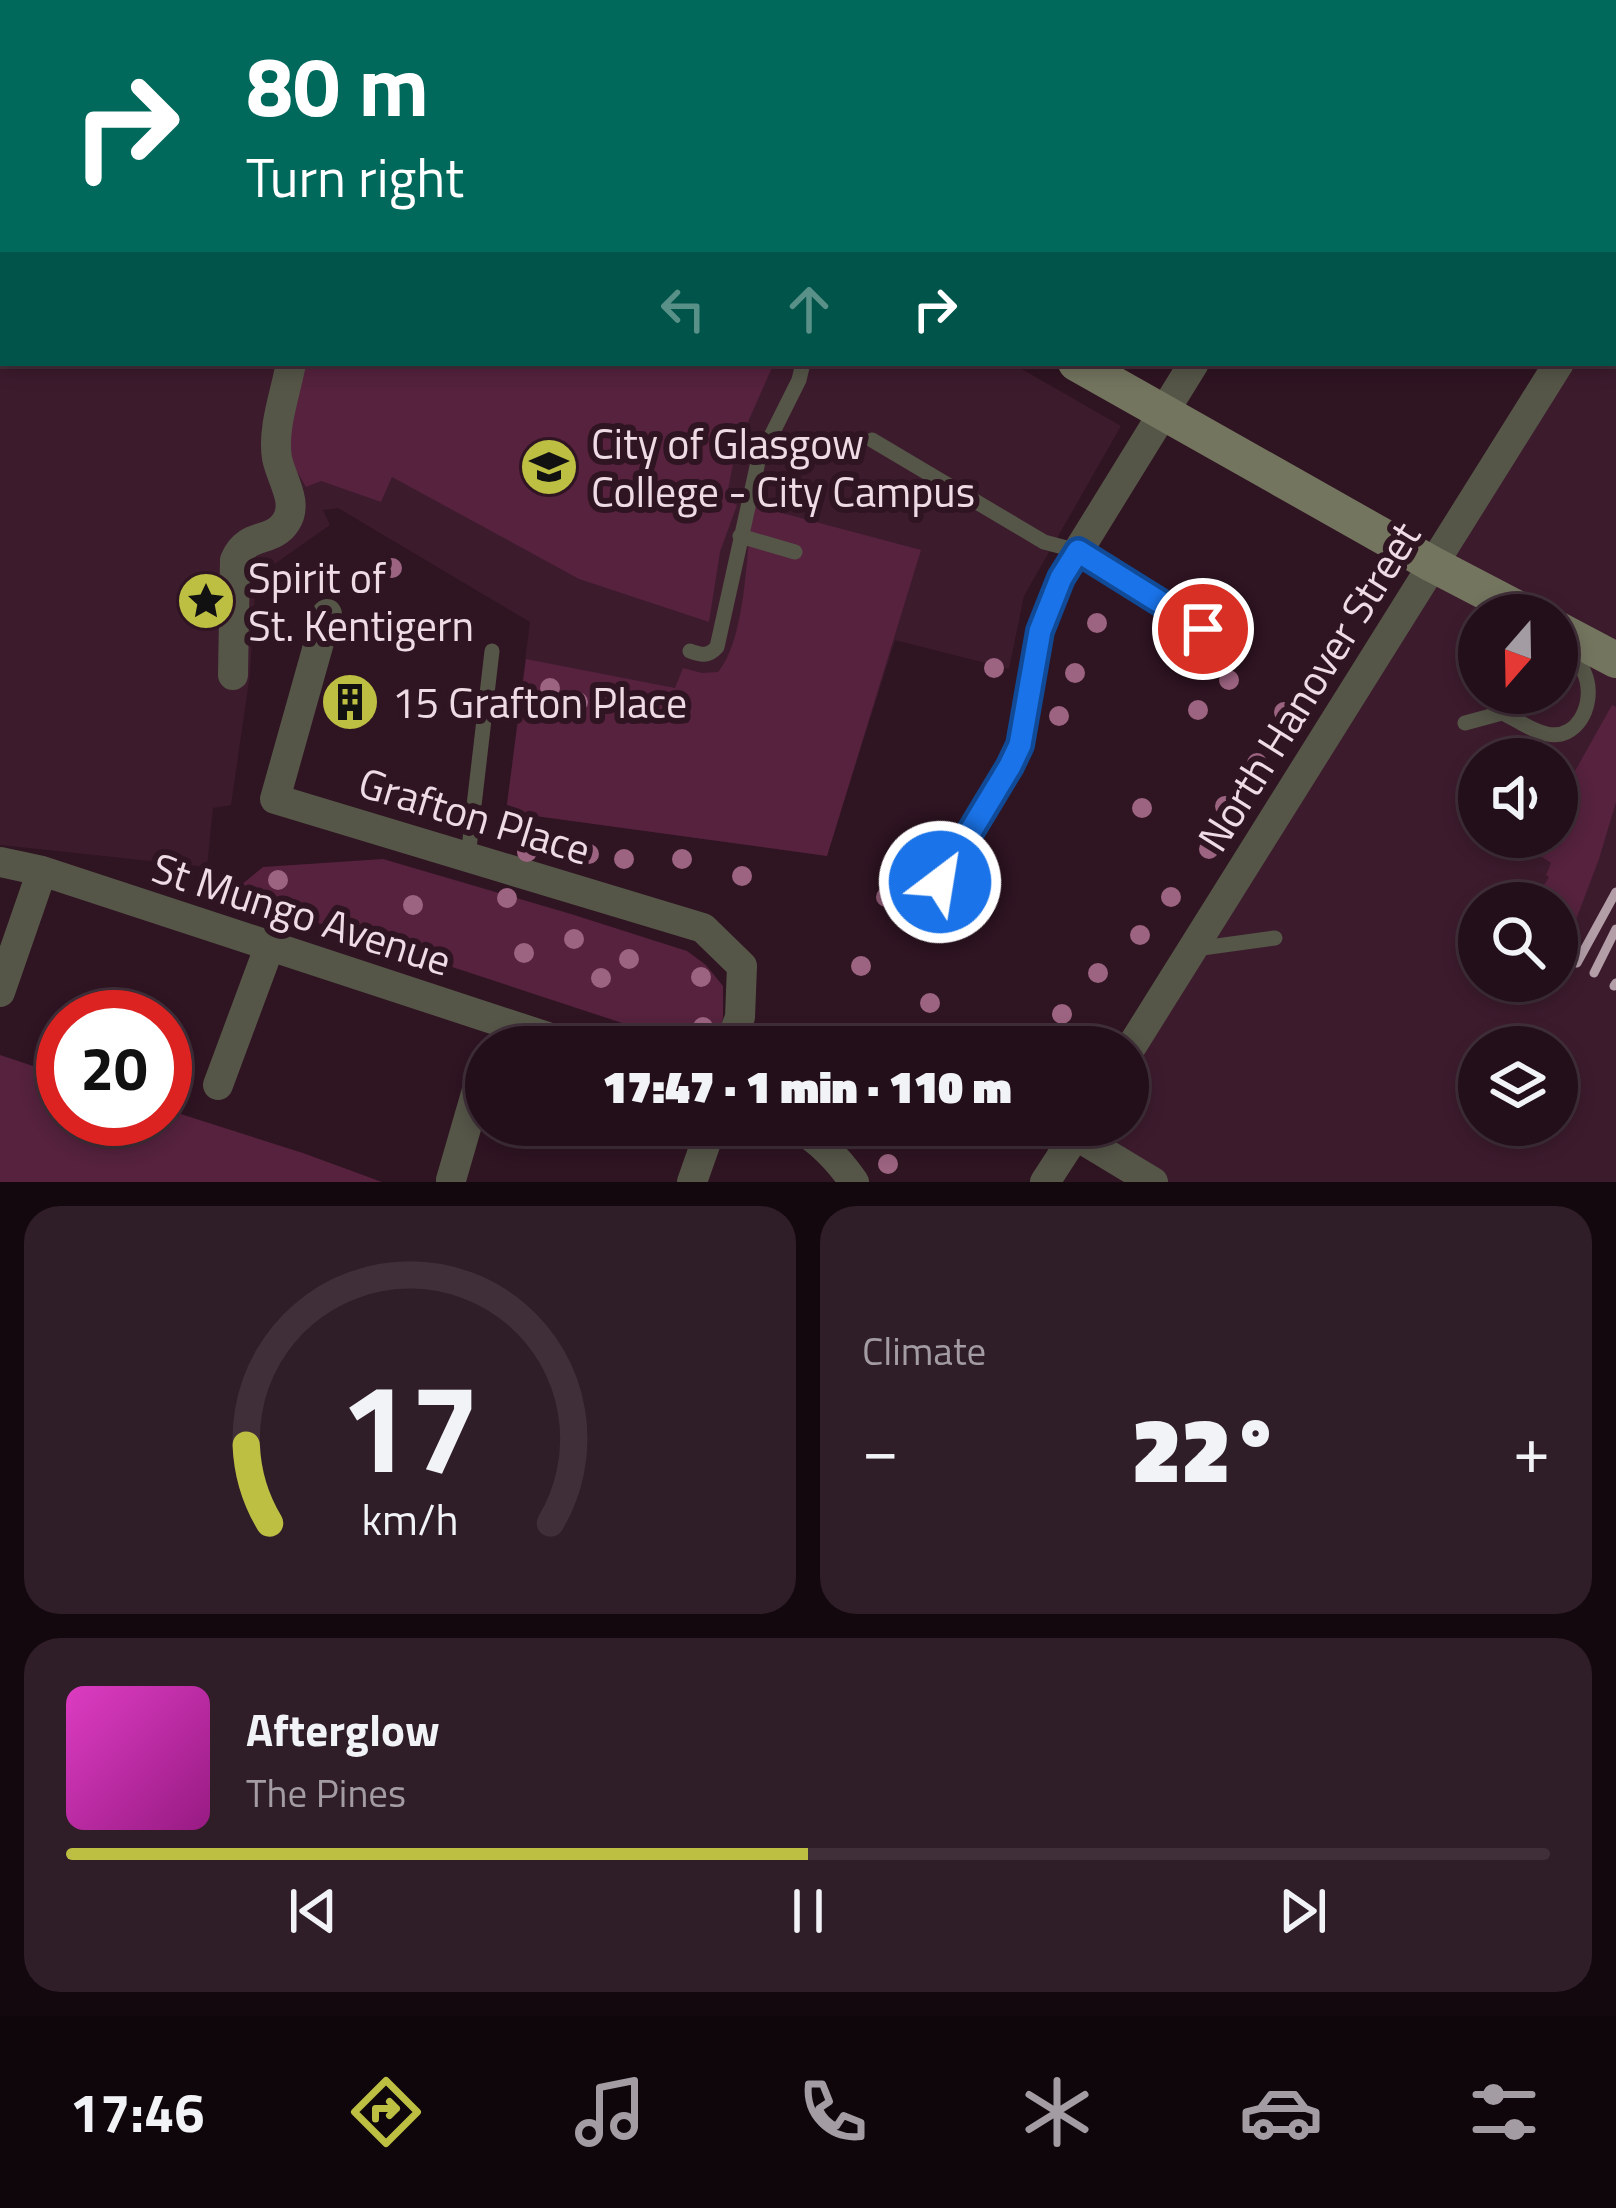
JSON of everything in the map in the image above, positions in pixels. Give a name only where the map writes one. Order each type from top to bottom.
[{"type":"street","points":[[232,675],[236,560],[247,542],[276,532],[288,520],[292,503],[277,456],[290,366]]},
{"type":"street","points":[[1081,366],[1490,594]]},
{"type":"street","points":[[1078,551],[1192,366]]},
{"type":"street","name":"North Hanover Street","points":[[1145,1026],[1556,366]]},
{"type":"street","name":"Grafton Place","points":[[327,614],[275,799],[703,928],[742,966],[737,1026]]},
{"type":"street","points":[[1578,640],[1616,660]]},
{"type":"street","name":"St Mungo Avenue","points":[[0,862],[270,945],[473,1026]]},
{"type":"street","points":[[0,992],[41,872]]},
{"type":"street","points":[[218,1085],[270,945]]},
{"type":"street","points":[[452,1180],[465,1134]]},
{"type":"street","points":[[692,1182],[705,1146]]},
{"type":"street","points":[[821,1146],[854,1182]]},
{"type":"street","points":[[1046,1182],[1069,1146]]},
{"type":"street","points":[[1102,1146],[1153,1182]]},
{"type":"lane","points":[[690,651],[703,655],[717,647],[758,462],[802,366]]},
{"type":"lane","points":[[872,440],[1044,542],[1078,551],[1203,629]]},
{"type":"lane","points":[[740,536],[795,552]]},
{"type":"lane","points":[[940,882],[1020,745],[1040,631],[1061,578],[1078,551]]},
{"type":"lane","points":[[467,857],[492,651]]},
{"type":"lane","points":[[1504,714],[1545,734],[1575,726],[1587,705],[1587,683],[1578,666]]},
{"type":"lane","points":[[1465,723],[1498,714]]},
{"type":"lane","points":[[1194,949],[1275,938]]},
{"type":"shaded area","name":"City of Glasgow College - City Campus","points":[[0,366],[1016,366],[1121,426],[1024,596],[1009,669],[895,640],[827,856],[506,812],[530,622],[338,508],[323,510],[330,525],[256,577],[250,674],[231,805],[213,808],[207,867],[0,845]]},
{"type":"shaded area","points":[[302,366],[773,366],[736,449],[726,500],[737,505],[720,552],[709,622],[579,579],[392,477],[381,502],[321,481],[306,487],[286,453]]},
{"type":"shaded area","points":[[1556,366],[1616,366],[1616,1182],[1155,1182],[1109,1146],[1149,1146],[1149,1026],[1144,1026]]},
{"type":"shaded area","points":[[752,505],[921,550],[827,856],[506,812],[526,659],[675,688],[683,668],[718,672],[740,617]]},
{"type":"shaded area","points":[[1612,705],[1616,707],[1616,802],[1578,914],[1578,882],[1546,882],[1551,863],[1544,858],[1578,858],[1578,766]]},
{"type":"shaded area","points":[[383,859],[687,951],[723,986],[721,1026],[631,1026],[230,894],[263,867]]},
{"type":"shaded area","points":[[0,1055],[36,1067],[36,1146],[192,1146],[192,1118],[382,1182],[0,1182]]},
{"type":"railway","points":[[1578,961],[1616,892]]},
{"type":"railway","points":[[1594,973],[1616,929]]},
{"type":"place","name":"City of Glasgow College - City Campus","points":[[549,467]]},
{"type":"place","name":"Spirit of St. Kentigern","points":[[206,601]]},
{"type":"place","name":"15 Grafton Place","points":[[350,702]]},
{"type":"route","points":[[940,882],[1020,745],[1040,631],[1061,578],[1078,551],[1203,629]]}]
